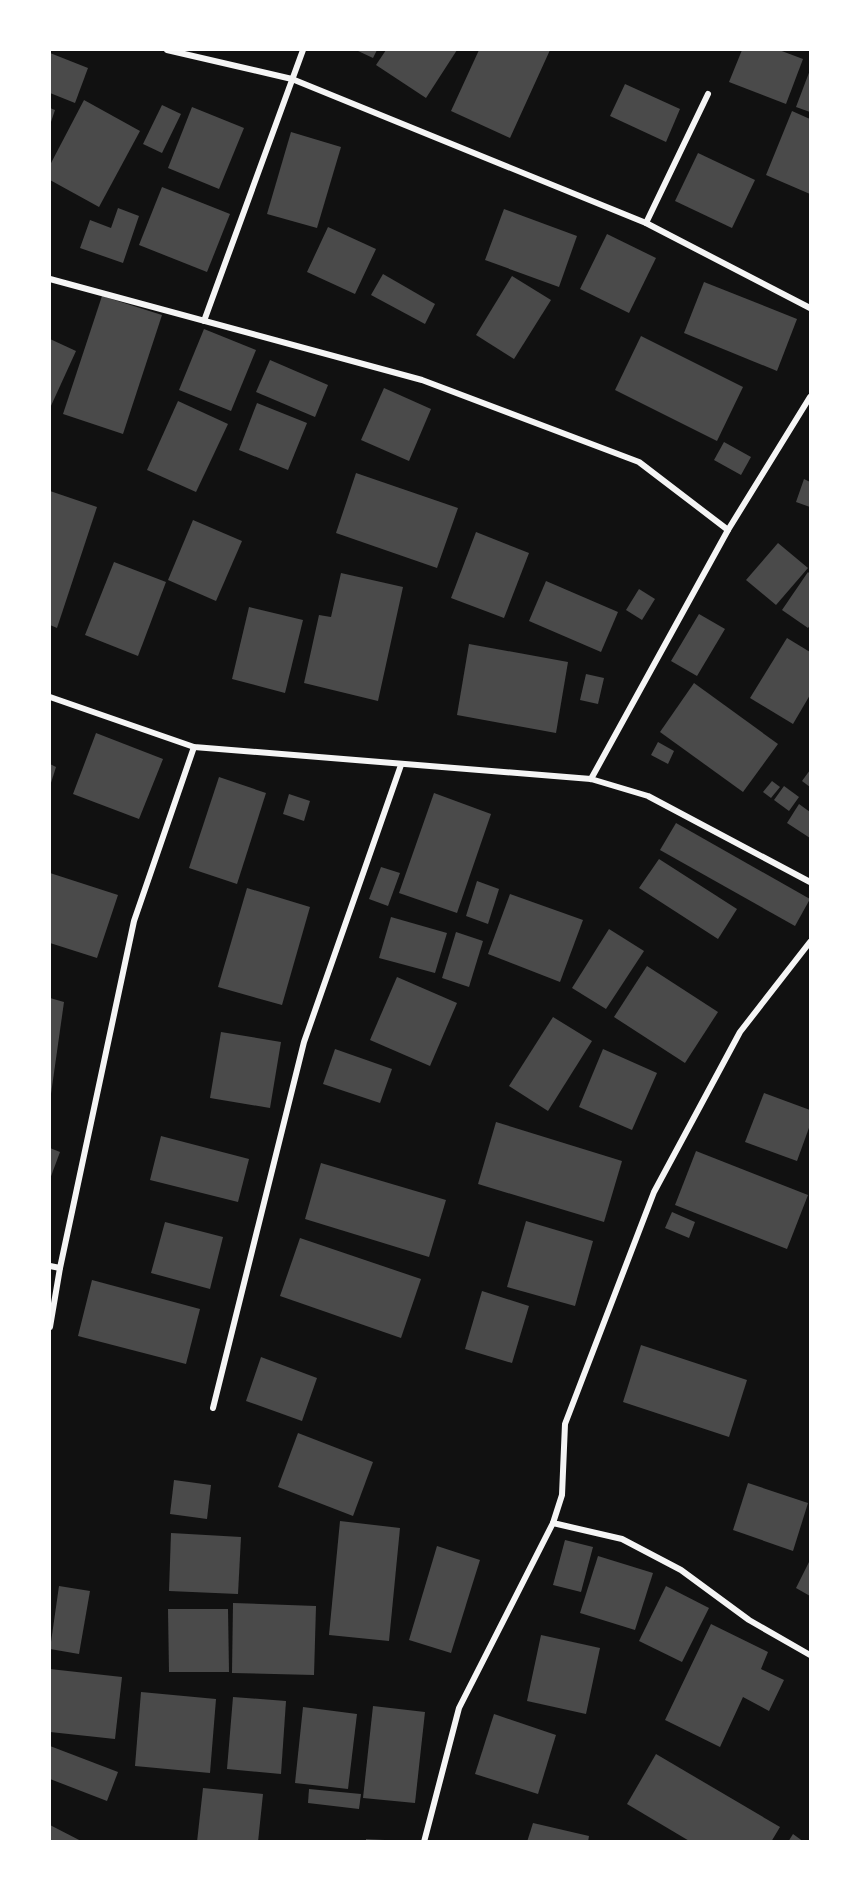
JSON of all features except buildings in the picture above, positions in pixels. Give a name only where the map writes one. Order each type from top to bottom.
[{"type":"street","points":[[167,50],[292,79],[646,223],[810,308]]},
{"type":"street","points":[[204,321],[303,50]]},
{"type":"street","points":[[646,223],[708,94]]},
{"type":"street","points":[[50,279],[422,380],[639,462],[728,530]]},
{"type":"street","points":[[591,779],[728,530],[810,397]]},
{"type":"street","points":[[50,697],[194,747],[591,779],[648,796],[810,882]]},
{"type":"street","points":[[50,1327],[60,1268],[134,921],[194,747]]},
{"type":"street","points":[[213,1408],[304,1042],[401,765]]},
{"type":"street","points":[[424,1842],[459,1708],[553,1523],[562,1496],[565,1424],[654,1192],[741,1032],[810,942]]},
{"type":"street","points":[[50,1266],[60,1268]]},
{"type":"street","points":[[553,1523],[622,1539],[681,1570],[748,1620],[810,1655]]}]
